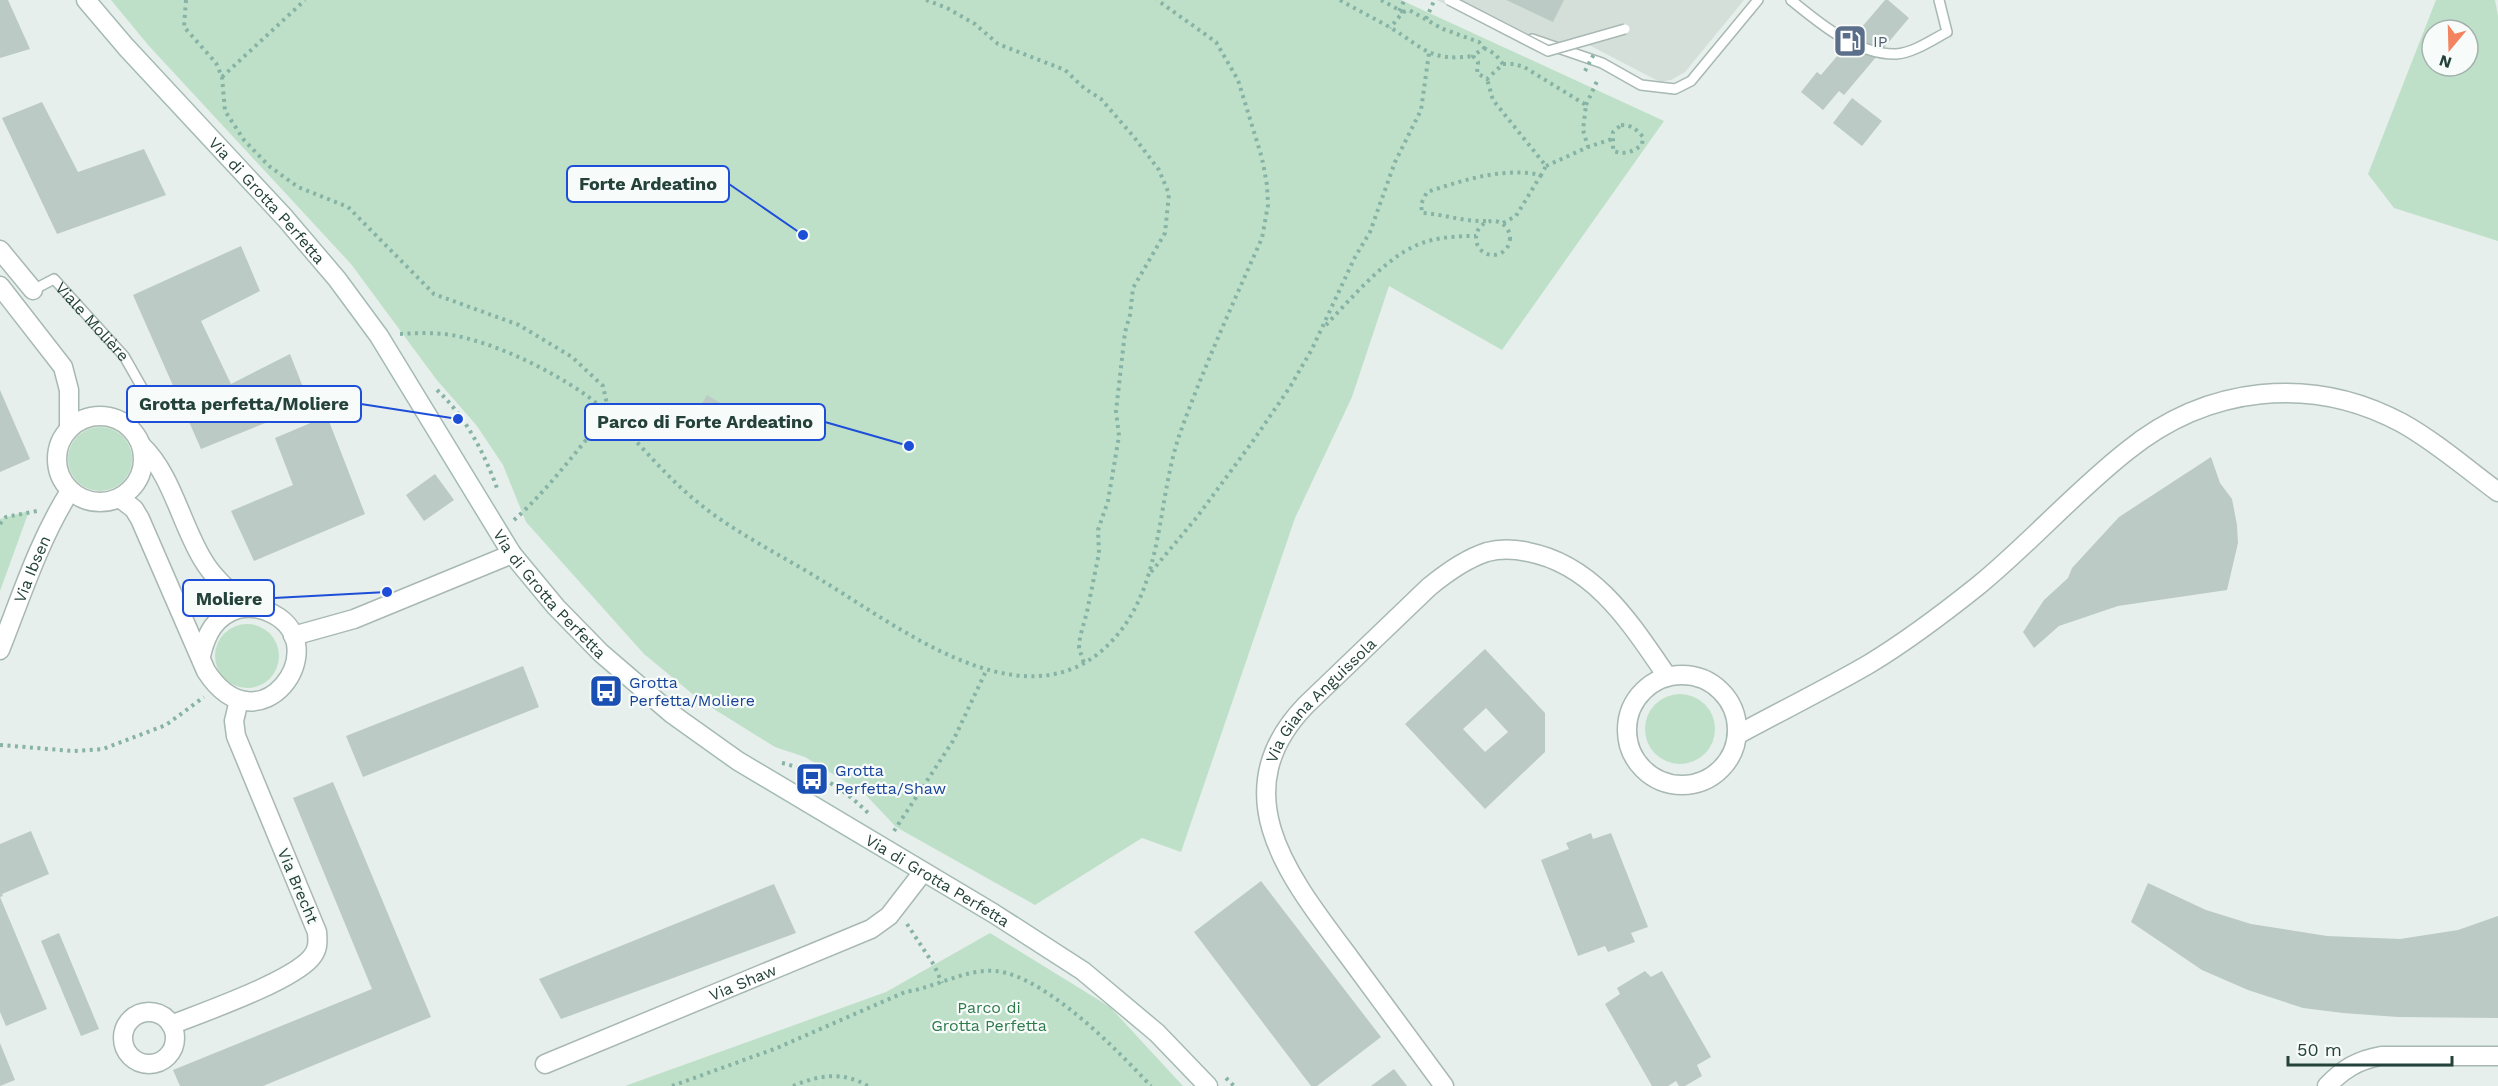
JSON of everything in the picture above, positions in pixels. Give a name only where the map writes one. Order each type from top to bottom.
[{"type":"street","name":"Via di Grotta Perfetta","points":[[86,0],[126,47],[285,218],[337,279],[380,336],[512,554],[575,627],[625,676],[672,714],[738,761],[1018,928],[1098,981],[1157,1033],[1208,1086]]},
{"type":"street","name":"Viale Molière","points":[[1,254],[33,290]]},
{"type":"street","points":[[0,286],[63,367],[69,390],[69,429]]},
{"type":"street","points":[[1737,735],[1870,663],[1930,623],[1981,583],[2127,450],[2159,428],[2199,409],[2240,397],[2288,391],[2336,397],[2370,408],[2403,424],[2498,492]]},
{"type":"street","points":[[90,417],[114,418],[125,423],[135,433],[144,458],[137,483],[121,499],[105,503],[93,502],[70,491],[61,480],[56,453],[69,429],[90,417]]},
{"type":"street","points":[[141,446],[155,460],[202,560],[218,580],[248,607]]},
{"type":"street","name":"Via Ibsen","points":[[0,650],[40,548],[59,508],[70,491]]},
{"type":"street","points":[[121,499],[134,508],[140,519],[206,671],[216,687],[230,697],[239,700],[255,701],[268,698],[283,688],[294,672],[297,656],[290,629],[279,617],[265,610],[248,607],[228,612],[211,627],[201,656]]},
{"type":"street","name":"Via Giana Anguissola","points":[[1444,1086],[1308,902],[1281,859],[1270,832],[1266,799],[1267,774],[1277,743],[1299,712],[1429,587],[1446,573],[1470,559],[1495,550],[1518,550],[1550,557],[1584,576],[1610,599],[1632,624],[1667,676]]},
{"type":"street","points":[[293,636],[354,619],[512,554]]},
{"type":"street","points":[[1693,675],[1717,687],[1733,708],[1737,735],[1734,748],[1720,770],[1703,780],[1683,785],[1670,784],[1646,772],[1630,751],[1627,738],[1628,718],[1635,699],[1644,689],[1667,676],[1693,675]]},
{"type":"street","name":"Via Brecht","points":[[171,1026],[279,979],[310,959],[318,946],[317,932],[236,736],[234,721],[239,700]]},
{"type":"street","name":"Via Shaw","points":[[545,1064],[871,929],[896,908],[923,872]]},
{"type":"street","points":[[2327,1086],[2350,1066],[2364,1059],[2381,1056],[2498,1056]]},
{"type":"lane","points":[[1449,0],[1548,51],[1625,29]]},
{"type":"lane","points":[[1455,0],[1534,40],[1602,63],[1641,85],[1675,88],[1691,81],[1758,0]]},
{"type":"lane","points":[[1791,0],[1817,21],[1850,41],[1880,52],[1898,54],[1947,32],[1939,0]]},
{"type":"lane","name":"Viale Molière","points":[[33,290],[54,279],[124,356],[149,400],[137,416],[125,423]]},
{"type":"path","points":[[186,0],[184,27],[209,54],[222,77],[225,111],[244,140],[269,166],[298,187],[348,207],[434,294],[519,325],[572,357],[603,386],[609,413]]},
{"type":"path","points":[[222,77],[305,0]]},
{"type":"path","points":[[926,0],[966,19],[998,44],[1065,70],[1084,88],[1101,99],[1134,137],[1159,170],[1169,194],[1164,233],[1133,288],[1130,315],[1125,332],[1116,411],[1119,436],[1108,501],[1098,530],[1099,553],[1080,637],[1079,648],[1084,663]]},
{"type":"path","points":[[404,344],[398,334],[434,333],[458,336],[521,358],[581,392],[609,413],[688,495],[734,527],[908,636],[987,671],[1032,677],[1061,673],[1084,663],[1101,652],[1124,626],[1150,573],[1168,474],[1180,435],[1262,238],[1268,205],[1262,158],[1238,80],[1216,42],[1157,0]]},
{"type":"path","points":[[1340,0],[1429,53],[1442,58],[1473,57],[1484,48]]},
{"type":"path","points":[[1381,0],[1401,12],[1409,10],[1443,29],[1479,42],[1495,54],[1503,64]]},
{"type":"path","points":[[1426,19],[1435,0]]},
{"type":"path","points":[[1390,28],[1401,12],[1404,1]]},
{"type":"path","points":[[1588,147],[1583,130],[1586,105],[1599,79],[1585,71],[1598,46]]},
{"type":"path","points":[[1150,573],[1197,517],[1252,441],[1290,387],[1322,331],[1355,257],[1370,232],[1395,162],[1421,110],[1429,53]]},
{"type":"path","points":[[1473,57],[1478,62],[1477,73],[1487,79],[1493,100],[1546,166]]},
{"type":"path","points":[[1487,79],[1503,64],[1514,64],[1586,105]]},
{"type":"path","points":[[1621,125],[1630,125],[1643,138],[1642,145],[1622,154],[1613,151],[1612,139],[1612,132],[1621,125]]},
{"type":"path","points":[[1503,223],[1516,216],[1546,166],[1612,139]]},
{"type":"path","points":[[1486,221],[1476,236],[1478,244],[1489,255],[1498,255],[1510,244],[1510,235],[1503,223],[1494,220],[1467,222],[1422,213],[1420,204],[1427,192],[1486,175],[1521,171],[1541,175]]},
{"type":"path","points":[[1322,331],[1380,270],[1415,246],[1442,238],[1476,236]]},
{"type":"path","points":[[430,384],[453,406],[468,428],[490,467],[502,501]]},
{"type":"path","points":[[509,515],[513,522],[534,503],[609,413]]},
{"type":"path","points":[[0,524],[6,517],[59,508]]},
{"type":"path","points":[[885,829],[892,834],[953,741],[987,671]]},
{"type":"path","points":[[0,745],[73,751],[103,748],[166,725],[216,687]]},
{"type":"path","points":[[781,762],[812,772],[855,800],[872,817]]},
{"type":"path","points":[[896,908],[942,982]]},
{"type":"path","points":[[672,1086],[777,1048],[905,992],[983,970],[999,970],[1017,976],[1070,1008],[1152,1086]]},
{"type":"path","points":[[793,1086],[813,1078],[833,1074],[854,1079],[867,1086]]},
{"type":"shaded area","points":[[1437,0],[1744,0],[1685,72],[1671,80],[1660,82],[1587,44],[1548,57]]},
{"type":"green space","points":[[111,0],[1401,0],[1664,121],[1502,350],[1389,286],[1352,397],[1295,518],[1181,852],[1142,838],[1035,905],[896,827],[864,793],[805,757],[775,747],[701,701],[644,654],[526,522],[503,465],[477,426],[436,379],[351,264],[149,46]]},
{"type":"green space","points":[[2436,0],[2495,0],[2498,16],[2498,241],[2394,208],[2368,174],[2420,41],[2420,78],[2480,78],[2480,18],[2429,18]]},
{"type":"green space","points":[[94,427],[106,427],[123,436],[130,447],[132,459],[130,471],[123,482],[106,491],[94,491],[82,486],[73,477],[68,465],[68,453],[73,441],[82,432]]},
{"type":"green space","points":[[29,511],[0,591],[0,519]]},
{"type":"green space","points":[[241,624],[253,624],[270,633],[277,644],[279,656],[277,668],[270,679],[253,688],[241,688],[229,683],[220,674],[215,662],[215,650],[220,638],[229,629]]},
{"type":"green space","points":[[1673,694],[1687,694],[1700,700],[1709,709],[1715,722],[1713,742],[1705,754],[1687,764],[1673,764],[1660,758],[1651,749],[1645,736],[1645,722],[1651,709],[1660,700]]},
{"type":"green space","name":"Parco di Grotta Perfetta","points":[[990,933],[1110,1007],[1183,1086],[625,1086],[886,992]]},
{"type":"building","points":[[0,0],[8,0],[30,49],[0,58]]},
{"type":"building","points":[[1506,0],[1564,0],[1553,22]]},
{"type":"building","points":[[1885,0],[1909,18],[1844,95],[1839,91],[1823,110],[1801,92],[1817,72],[1821,75]]},
{"type":"building","points":[[1852,98],[1882,121],[1862,146],[1833,123]]},
{"type":"building","points":[[42,102],[78,172],[144,149],[166,195],[57,234],[2,118]]},
{"type":"building","points":[[241,246],[260,291],[201,321],[231,384],[290,354],[310,405],[201,449],[133,295]]},
{"type":"building","points":[[0,390],[30,459],[0,472]]},
{"type":"building","points":[[707,395],[737,413],[729,427],[699,409]]},
{"type":"building","points":[[327,416],[365,514],[254,561],[231,511],[293,485],[275,438]]},
{"type":"building","points":[[2211,457],[2220,483],[2232,499],[2237,525],[2238,543],[2227,590],[2118,606],[2059,626],[2034,648],[2023,632],[2044,600],[2068,578],[2072,568],[2119,517]]},
{"type":"building","points":[[435,474],[454,500],[424,521],[406,495]]},
{"type":"building","points":[[1485,649],[1545,713],[1545,752],[1485,809],[1405,724]],"holes":[[[1486,708],[1508,732],[1485,752],[1463,729]]]},
{"type":"building","points":[[523,666],[539,707],[363,777],[346,736]]},
{"type":"building","points":[[333,782],[431,1017],[263,1086],[180,1086],[173,1070],[372,989],[293,798]]},
{"type":"building","points":[[31,831],[49,874],[2,894],[3,896],[0,897],[0,844]]},
{"type":"building","points":[[1591,833],[1593,839],[1611,833],[1648,927],[1631,933],[1635,942],[1608,952],[1605,946],[1578,956],[1541,860],[1569,849],[1566,843]]},
{"type":"building","points":[[1261,881],[1381,1037],[1317,1086],[1311,1086],[1194,932]]},
{"type":"building","points":[[2148,883],[2206,910],[2251,924],[2327,936],[2400,939],[2458,930],[2498,916],[2498,1018],[2398,1017],[2343,1013],[2303,1008],[2248,990],[2202,970],[2131,922]]},
{"type":"building","points":[[774,884],[796,933],[561,1019],[539,979]]},
{"type":"building","points":[[0,897],[47,1009],[6,1026],[0,1012]]},
{"type":"building","points":[[59,933],[99,1029],[81,1036],[41,941]]},
{"type":"building","points":[[1645,971],[1651,977],[1662,971],[1711,1057],[1697,1065],[1702,1076],[1685,1086],[1679,1086],[1676,1081],[1668,1086],[1652,1086],[1605,1004],[1620,994],[1617,988]]},
{"type":"building","points":[[0,1043],[15,1080],[0,1086]]},
{"type":"building","points":[[1394,1069],[1407,1086],[1371,1086]]},
{"type":"place","name":"IP","points":[[1850,41]]},
{"type":"place","name":"Forte Ardeatino","points":[[803,235]]},
{"type":"place","name":"Grotta perfetta/Moliere","points":[[458,419]]},
{"type":"place","name":"Parco di Forte Ardeatino","points":[[909,446]]},
{"type":"place","name":"Moliere","points":[[387,592]]},
{"type":"place","name":"Grotta Perfetta/Moliere","points":[[606,691]]},
{"type":"place","name":"Grotta Perfetta/Shaw","points":[[812,779]]}]
